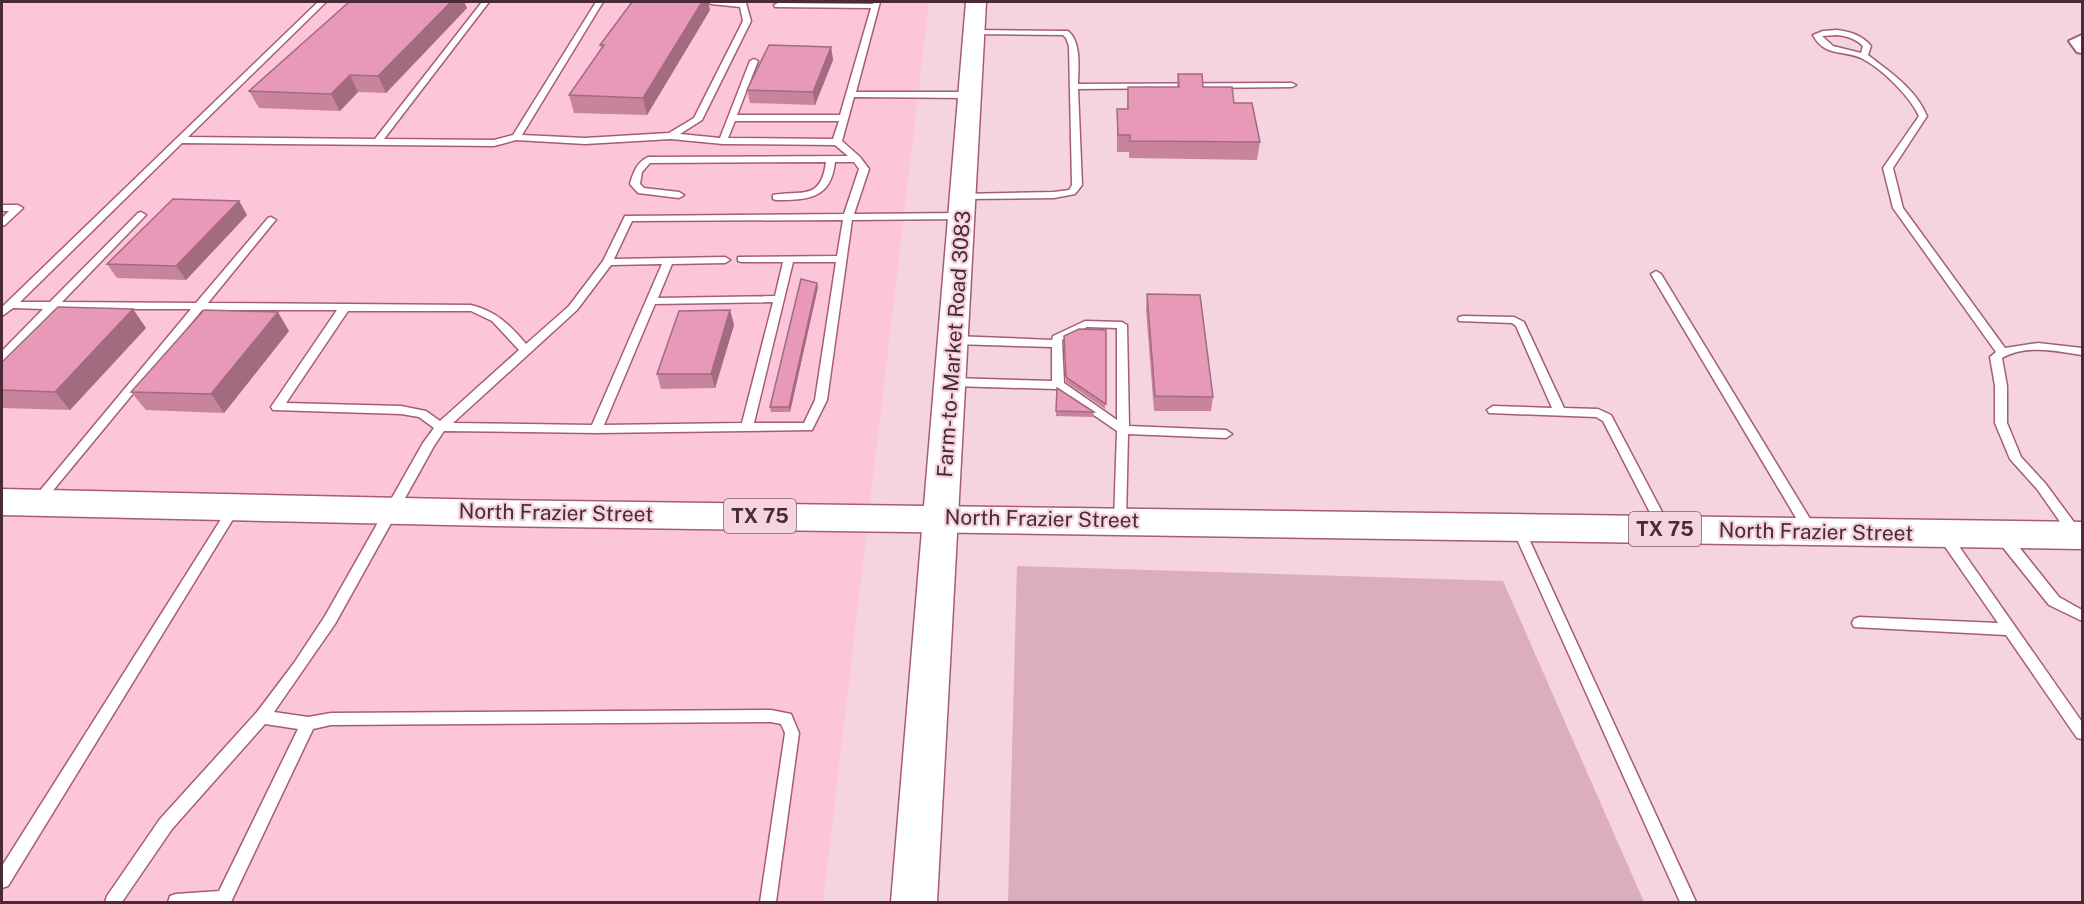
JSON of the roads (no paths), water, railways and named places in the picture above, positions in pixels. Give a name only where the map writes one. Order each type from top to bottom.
[{"type":"main road","name":"Farm-to-Market Road 3083","points":[[914,903],[976,2]]},
{"type":"main road","name":"North Frazier Street","points":[[2,502],[1811,531],[2081,538]]},
{"type":"street","points":[[2082,39],[2076,41],[2082,50]]},
{"type":"lane","points":[[2,314],[322,2]]},
{"type":"lane","points":[[377,142],[485,2]]},
{"type":"lane","points":[[516,137],[599,2]]},
{"type":"lane","points":[[671,136],[698,120],[747,21],[743,5],[711,2]]},
{"type":"lane","points":[[778,4],[876,4],[837,142]]},
{"type":"lane","points":[[114,903],[166,824],[262,717],[330,620],[429,443],[441,427],[573,308],[608,261],[628,218],[848,217],[963,206],[1072,192],[1077,185],[1073,46],[1070,37],[1065,33],[974,32]]},
{"type":"lane","points":[[1864,56],[1867,46],[1857,38],[1835,33],[1817,35],[1820,41],[1828,46],[1864,56],[1912,94],[1923,116],[1888,168],[1898,208],[2002,352]]},
{"type":"lane","points":[[723,141],[754,61]]},
{"type":"lane","points":[[1074,87],[1292,85]]},
{"type":"lane","points":[[850,94],[970,95]]},
{"type":"lane","points":[[731,118],[843,118]]},
{"type":"lane","points":[[180,140],[494,143],[516,137],[585,141],[671,136],[723,141],[837,142],[857,159],[864,169],[848,217],[821,400],[808,426],[596,429],[441,427],[422,414],[401,410],[277,407],[344,308]]},
{"type":"lane","points":[[776,197],[808,196],[823,189],[830,177],[831,159]]},
{"type":"lane","points":[[679,195],[641,191],[636,184],[638,171],[648,160],[857,159]]},
{"type":"lane","points":[[2,208],[18,208],[2,223]]},
{"type":"lane","points":[[2,357],[141,215]]},
{"type":"lane","points":[[36,503],[271,220]]},
{"type":"lane","points":[[742,259],[842,259]]},
{"type":"lane","points":[[747,427],[789,259]]},
{"type":"lane","points":[[608,261],[725,260]]},
{"type":"lane","points":[[596,429],[668,261]]},
{"type":"lane","points":[[1656,274],[1811,531]]},
{"type":"lane","points":[[651,301],[779,298]]},
{"type":"lane","points":[[11,305],[471,308],[496,317],[526,351]]},
{"type":"lane","points":[[1463,319],[1514,320],[1520,324],[1560,412]]},
{"type":"lane","points":[[1058,385],[1057,338],[1085,324],[1122,325],[1123,430],[1120,521]]},
{"type":"lane","points":[[954,340],[1057,344]]},
{"type":"lane","points":[[2081,538],[2016,459],[2001,423],[2001,386],[1996,357],[2008,348],[2032,347],[2082,351]]},
{"type":"lane","points":[[951,382],[1058,385],[1123,430],[1226,434]]},
{"type":"lane","points":[[1493,410],[1598,413],[1607,418],[1665,529]]},
{"type":"lane","points":[[2,880],[235,507]]},
{"type":"lane","points":[[1518,527],[1688,903]]},
{"type":"lane","points":[[1943,534],[2082,733]]},
{"type":"lane","points":[[2001,535],[2054,601],[2082,616]]},
{"type":"lane","points":[[1859,623],[2009,629]]},
{"type":"lane","points":[[262,717],[308,724],[355,719],[771,716],[786,719],[792,733],[768,903]]},
{"type":"lane","points":[[176,903],[224,899],[308,724]]}]
